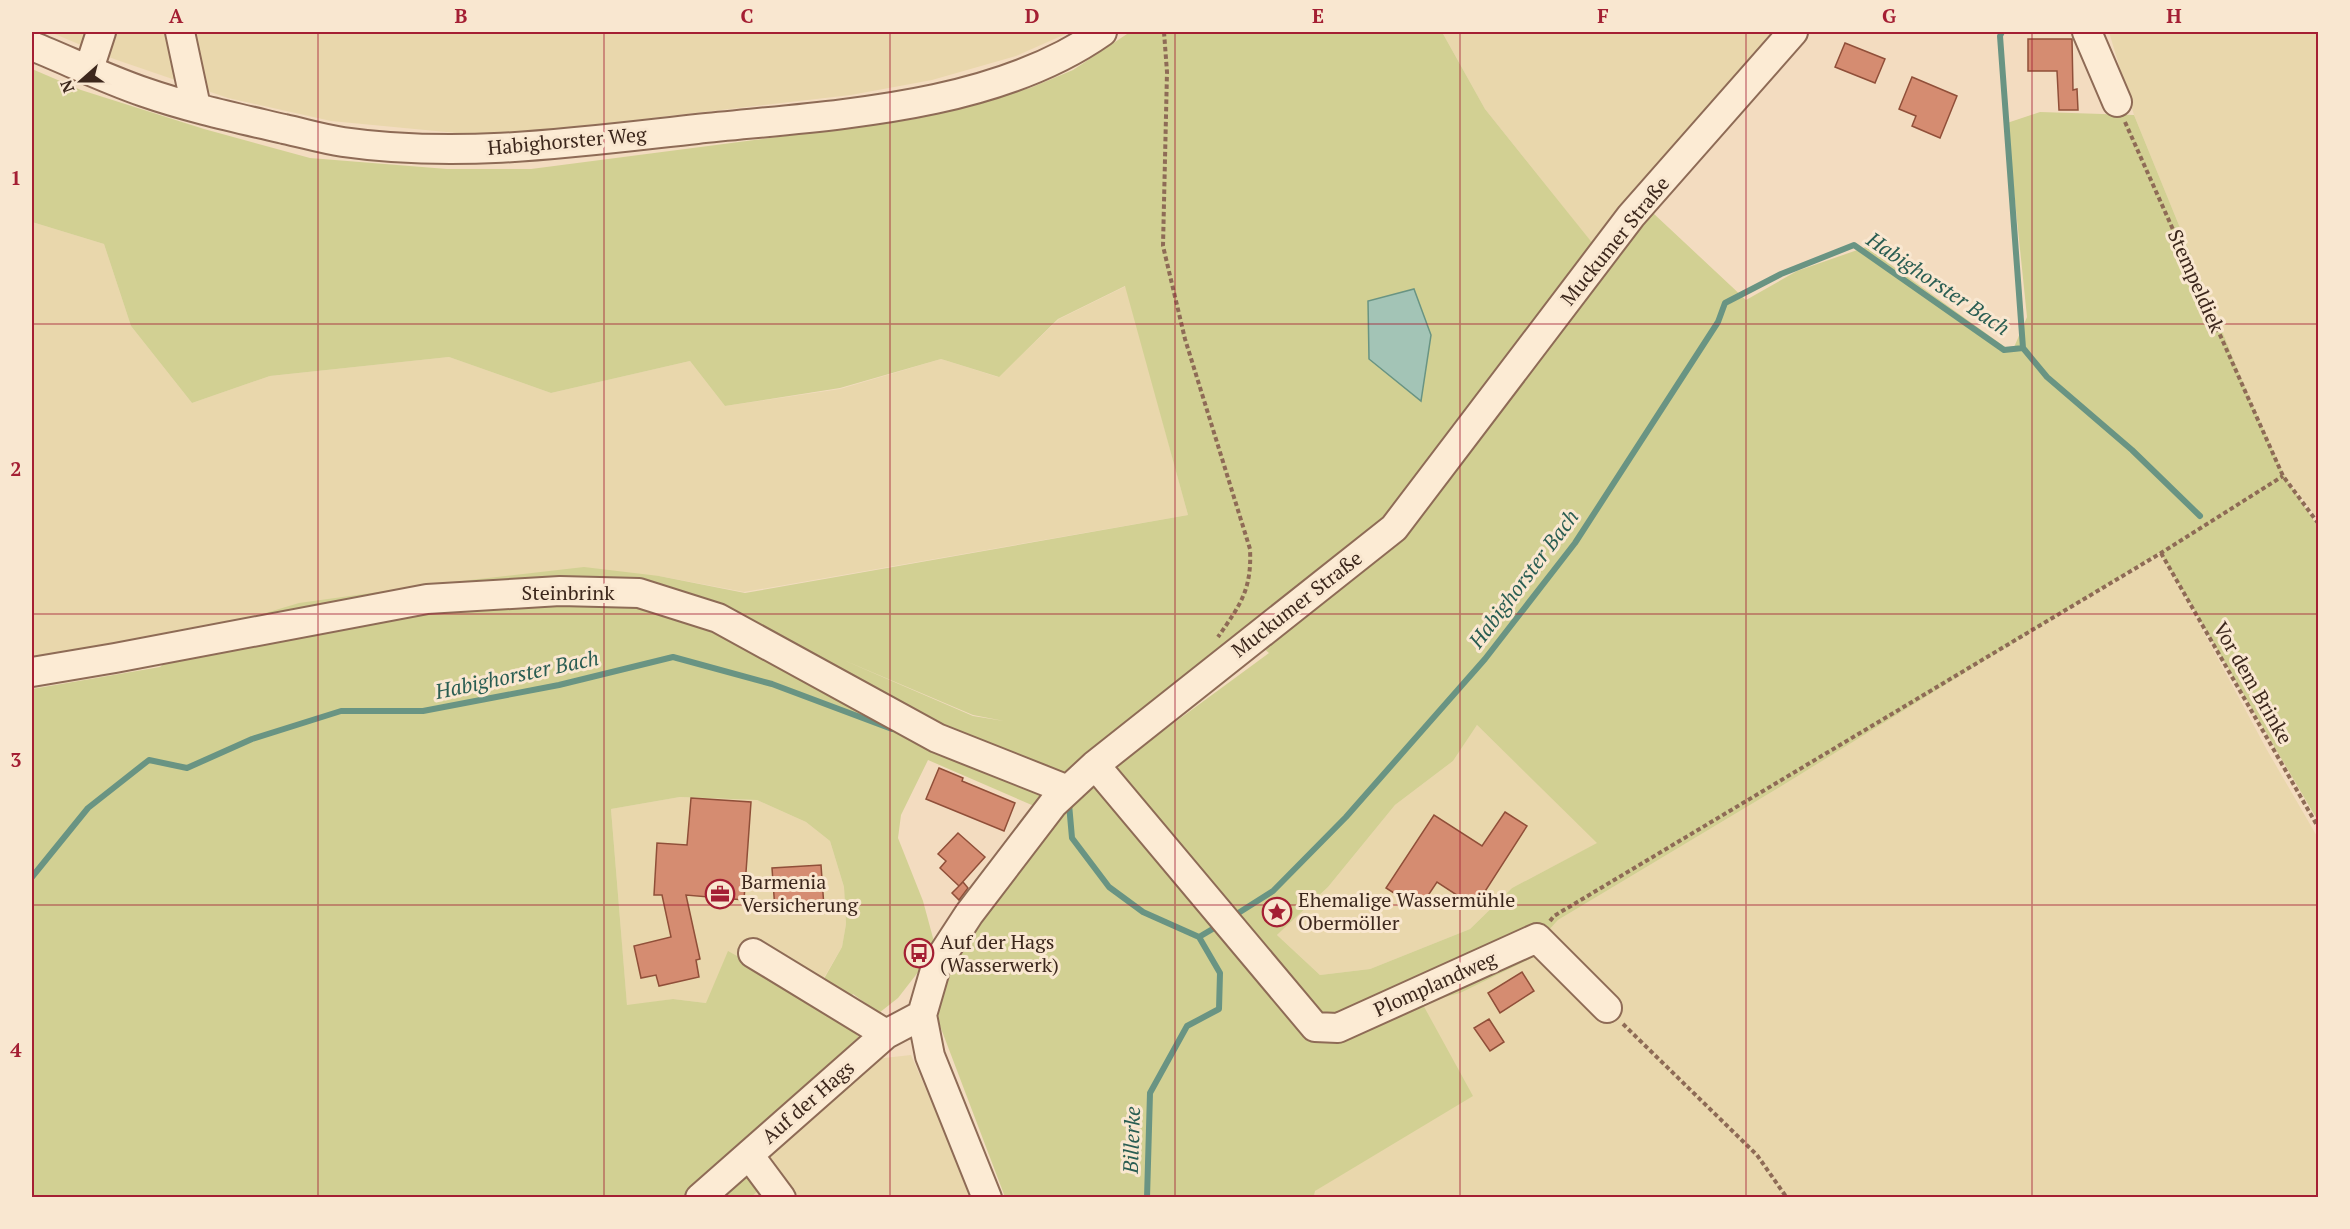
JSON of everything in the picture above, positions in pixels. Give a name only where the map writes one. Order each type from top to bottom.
[{"type":"street","points":[[180,32],[196,107]]},
{"type":"street","name":"Habighorster Weg","points":[[32,46],[145,92],[230,117],[343,142],[444,150],[536,146],[914,103],[974,89],[1038,68],[1080,47],[1102,32]]},
{"type":"street","name":"Muckumer Straße","points":[[987,1197],[930,1056],[922,1015],[937,963],[969,914],[1053,804],[1095,765],[1394,528],[1631,216],[1793,32]]},
{"type":"street","points":[[2087,32],[2117,102]]},
{"type":"street","points":[[89,69],[110,33]]},
{"type":"street","name":"Steinbrink","points":[[32,672],[428,599],[560,591],[639,593],[718,618],[937,738],[1068,790]]},
{"type":"street","name":"Plomplandweg","points":[[1095,765],[1316,1027],[1338,1029],[1537,938]]},
{"type":"street","points":[[1537,938],[1607,1008]]},
{"type":"street","points":[[753,953],[886,1034]]},
{"type":"street","name":"Auf der Hags","points":[[700,1197],[886,1034],[922,1015]]},
{"type":"street","points":[[749,1155],[781,1197]]},
{"type":"path","points":[[1164,32],[1167,72],[1163,246],[1185,339],[1250,549],[1251,570],[1243,600],[1212,645]]},
{"type":"path","name":"Stempeldiek","points":[[2117,102],[2283,476],[2319,523]]},
{"type":"path","points":[[1537,938],[1554,916],[2161,553],[2283,476]]},
{"type":"path","name":"Vor dem Brinke","points":[[2161,553],[2319,827]]},
{"type":"path","points":[[1607,1008],[1757,1155],[1787,1197]]},
{"type":"shaded area","points":[[50,32],[1070,32],[1016,56],[932,80],[851,95],[539,131],[467,134],[331,121],[228,98],[114,59]]},
{"type":"shaded area","points":[[1130,32],[1442,32],[1485,109],[1610,265],[1653,213],[1746,300],[1797,271],[1866,247],[2012,352],[2027,317],[2007,123],[2040,112],[2134,115],[2249,397],[2284,475],[2318,527],[2318,821],[2160,552],[1780,787],[1558,920],[1539,941],[1536,956],[1460,993],[1422,1003],[1473,1096],[1315,1191],[1314,1197],[1005,1197],[934,1010],[947,962],[1059,811],[1118,764],[1269,653],[1247,634],[1041,809],[928,760],[901,815],[898,838],[923,901],[936,949],[898,998],[879,1013],[853,994],[836,1016],[859,1037],[741,1146],[770,1181],[751,1197],[32,1197],[32,689],[160,667],[182,647],[242,620],[299,603],[584,567],[659,576],[745,593],[1188,515],[1125,286],[1058,319],[999,377],[941,359],[840,388],[725,406],[690,361],[551,393],[449,357],[270,376],[192,403],[131,326],[104,244],[32,222],[32,69],[81,90],[204,129],[310,158],[447,169],[531,169],[915,119],[1030,88],[1073,70]],"holes":[[[841,659],[973,715],[1004,721],[973,716]],[[1477,725],[1597,843],[1512,888],[1470,929],[1370,969],[1320,975],[1277,935],[1328,887],[1395,805],[1453,761]],[[680,797],[757,800],[806,822],[830,841],[844,887],[846,924],[842,947],[813,998],[728,951],[706,1003],[673,999],[627,1005],[611,809]]]},
{"type":"shaded area","points":[[1442,32],[1775,32],[1698,118],[1592,243],[1485,109]]},
{"type":"shaded area","points":[[2109,32],[2318,32],[2318,519],[2284,475],[2249,397],[2134,115]]},
{"type":"shaded area","points":[[32,222],[104,244],[131,326],[192,403],[270,376],[449,357],[551,393],[690,361],[725,406],[840,389],[941,359],[998,377],[1059,319],[1126,286],[1188,515],[744,592],[659,576],[242,620],[32,671]]},
{"type":"shaded area","points":[[1414,289],[1431,335],[1421,401],[1369,359],[1368,301]]},
{"type":"shaded area","points":[[2160,551],[2267,750],[2318,838],[2318,1197],[1314,1198],[1315,1192],[1421,1003],[1539,941],[1558,920],[1780,787]]},
{"type":"shaded area","points":[[1477,725],[1598,843],[1512,888],[1470,929],[1370,969],[1320,975],[1277,935],[1328,887],[1395,805],[1453,761]]},
{"type":"shaded area","points":[[680,797],[757,800],[806,822],[830,841],[844,887],[846,924],[842,947],[812,998],[706,1003],[673,999],[627,1006],[611,809]]},
{"type":"shaded area","points":[[911,1055],[973,1197],[751,1197],[770,1181],[751,1159],[866,1060]]},
{"type":"building","points":[[2028,39],[2072,39],[2073,90],[2077,89],[2078,110],[2059,110],[2057,71],[2028,71]]},
{"type":"building","points":[[1845,43],[1885,59],[1875,83],[1835,67]]},
{"type":"building","points":[[1912,77],[1957,96],[1940,138],[1912,126],[1916,116],[1899,109]]},
{"type":"building","points":[[939,768],[963,778],[962,781],[1015,803],[1004,831],[926,799]]},
{"type":"building","points":[[691,798],[751,802],[744,900],[686,895],[700,959],[696,960],[699,977],[659,986],[656,975],[641,978],[634,946],[671,937],[662,895],[654,895],[657,843],[687,845]]},
{"type":"building","points":[[1505,812],[1527,826],[1475,907],[1437,882],[1419,909],[1386,888],[1434,815],[1482,846]]},
{"type":"building","points":[[958,833],[985,857],[959,886],[940,868],[946,861],[938,854]]},
{"type":"building","points":[[821,865],[824,907],[775,910],[772,868]]},
{"type":"building","points":[[963,882],[968,888],[959,900],[952,893]]},
{"type":"building","points":[[1522,972],[1534,991],[1500,1013],[1488,993]]},
{"type":"building","points":[[1489,1019],[1504,1042],[1490,1051],[1474,1028]]},
{"type":"waterway","name":"Habighorster Bach","points":[[1232,917],[1273,891],[1346,817],[1485,659],[1575,543],[1718,322],[1725,303],[1781,274],[1854,245],[2004,350],[2023,348],[2000,36],[2002,32]]},
{"type":"waterway","name":"Habighorster Bach","points":[[2023,348],[2047,377],[2132,450],[2200,516]]},
{"type":"waterway","name":"Habighorster Bach","points":[[32,877],[88,808],[149,760],[187,768],[252,739],[341,711],[423,711],[559,685],[673,657],[772,684],[892,729]]},
{"type":"waterway","name":"Habighorster Bach","points":[[1069,804],[1072,838],[1109,887],[1143,912],[1199,937],[1221,924]]},
{"type":"waterway","name":"Billerke","points":[[1147,1198],[1150,1093],[1187,1026],[1219,1009],[1220,973],[1199,937]]},
{"type":"place","name":"Barmenia Versicherung","points":[[720,894]]},
{"type":"place","name":"Ehemalige Wassermühle Obermöller","points":[[1277,912]]},
{"type":"place","name":"Auf der Hags (Wasserwerk)","points":[[919,953]]}]
